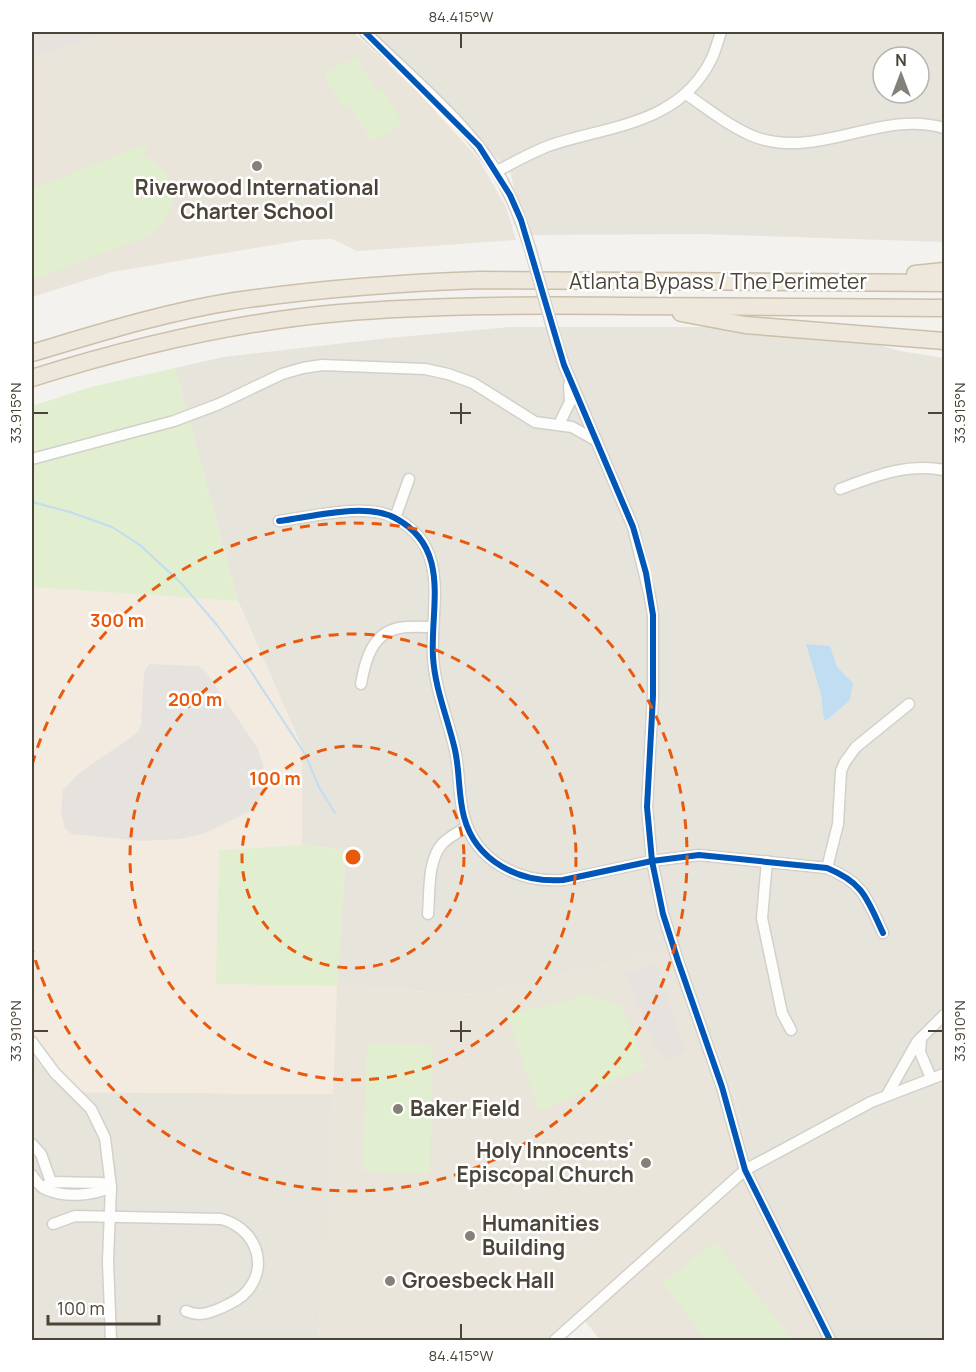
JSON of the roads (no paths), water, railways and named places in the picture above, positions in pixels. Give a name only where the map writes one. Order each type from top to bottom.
[{"type":"highway","points":[[840,282],[945,271]]},
{"type":"highway","name":"Atlanta Bypass / The Perimeter","points":[[32,353],[136,322],[189,310],[234,302],[362,287],[480,280],[945,283]]},
{"type":"highway","name":"Atlanta Bypass / The Perimeter","points":[[32,378],[109,356],[243,327],[336,314],[422,307],[502,305],[945,308]]},
{"type":"highway","points":[[654,306],[745,325],[945,341]]},
{"type":"street","points":[[365,32],[453,118],[479,146],[497,171],[521,220],[567,370],[633,527],[646,573],[653,615],[653,696],[647,807],[652,861],[670,938],[722,1087],[745,1170],[830,1341]]},
{"type":"street","points":[[497,171],[551,146],[649,118],[668,107],[686,93],[701,76],[712,57],[721,32]]},
{"type":"street","points":[[686,93],[738,129],[774,142],[811,142],[897,124],[918,123],[945,128]]},
{"type":"street","points":[[32,459],[174,421],[219,404],[282,374],[322,365],[425,369],[448,374],[472,383],[525,417],[545,424],[578,429],[596,441]]},
{"type":"street","points":[[561,420],[570,402],[567,370]]},
{"type":"street","points":[[545,424],[584,413]]},
{"type":"street","points":[[840,489],[894,470],[915,467],[945,470]]},
{"type":"street","points":[[395,518],[409,479]]},
{"type":"street","points":[[279,522],[359,511],[380,512],[395,518],[415,534],[431,559],[436,584],[433,627],[435,677],[459,769],[462,808],[467,827],[478,845],[493,860],[512,872],[533,879],[563,880],[652,861],[699,855],[827,868],[844,876],[859,888],[883,933]]},
{"type":"street","points":[[361,684],[367,656],[382,636],[399,628],[433,627]]},
{"type":"street","points":[[827,868],[838,824],[842,771],[845,762],[855,747],[909,704]]},
{"type":"street","points":[[428,914],[433,862],[436,854],[446,840],[467,827]]},
{"type":"street","points":[[767,861],[762,918],[782,1013],[791,1030]]},
{"type":"street","points":[[887,1095],[916,1042],[945,1015]]},
{"type":"street","points":[[921,1038],[920,1052],[932,1078]]},
{"type":"street","points":[[32,1042],[55,1073],[83,1099],[97,1120],[106,1147],[111,1187],[108,1261],[111,1341]]},
{"type":"street","points":[[555,1341],[745,1170],[887,1095],[945,1074]]},
{"type":"street","points":[[32,1144],[41,1154],[47,1185]]},
{"type":"street","points":[[32,1175],[47,1185],[72,1195],[99,1193],[111,1187]]},
{"type":"street","points":[[53,1224],[75,1215],[221,1219],[237,1225],[248,1234],[256,1248],[258,1263],[256,1278],[249,1290],[237,1300],[209,1313],[197,1314],[186,1311]]},
{"type":"water","points":[[806,644],[830,646],[837,667],[853,683],[850,700],[828,719],[824,720],[821,694]]},
{"type":"waterway","points":[[32,502],[112,527],[140,545],[181,583],[217,625],[250,670],[305,754],[319,787],[335,813]]},
{"type":"place","name":"Riverwood International Charter School","points":[[257,166]]},
{"type":"place","name":"Baker Field","points":[[398,1109]]},
{"type":"place","name":"Holy Innocents' Episcopal Church","points":[[646,1163]]},
{"type":"place","name":"Humanities Building","points":[[470,1236]]},
{"type":"place","name":"Groesbeck Hall","points":[[390,1281]]}]
